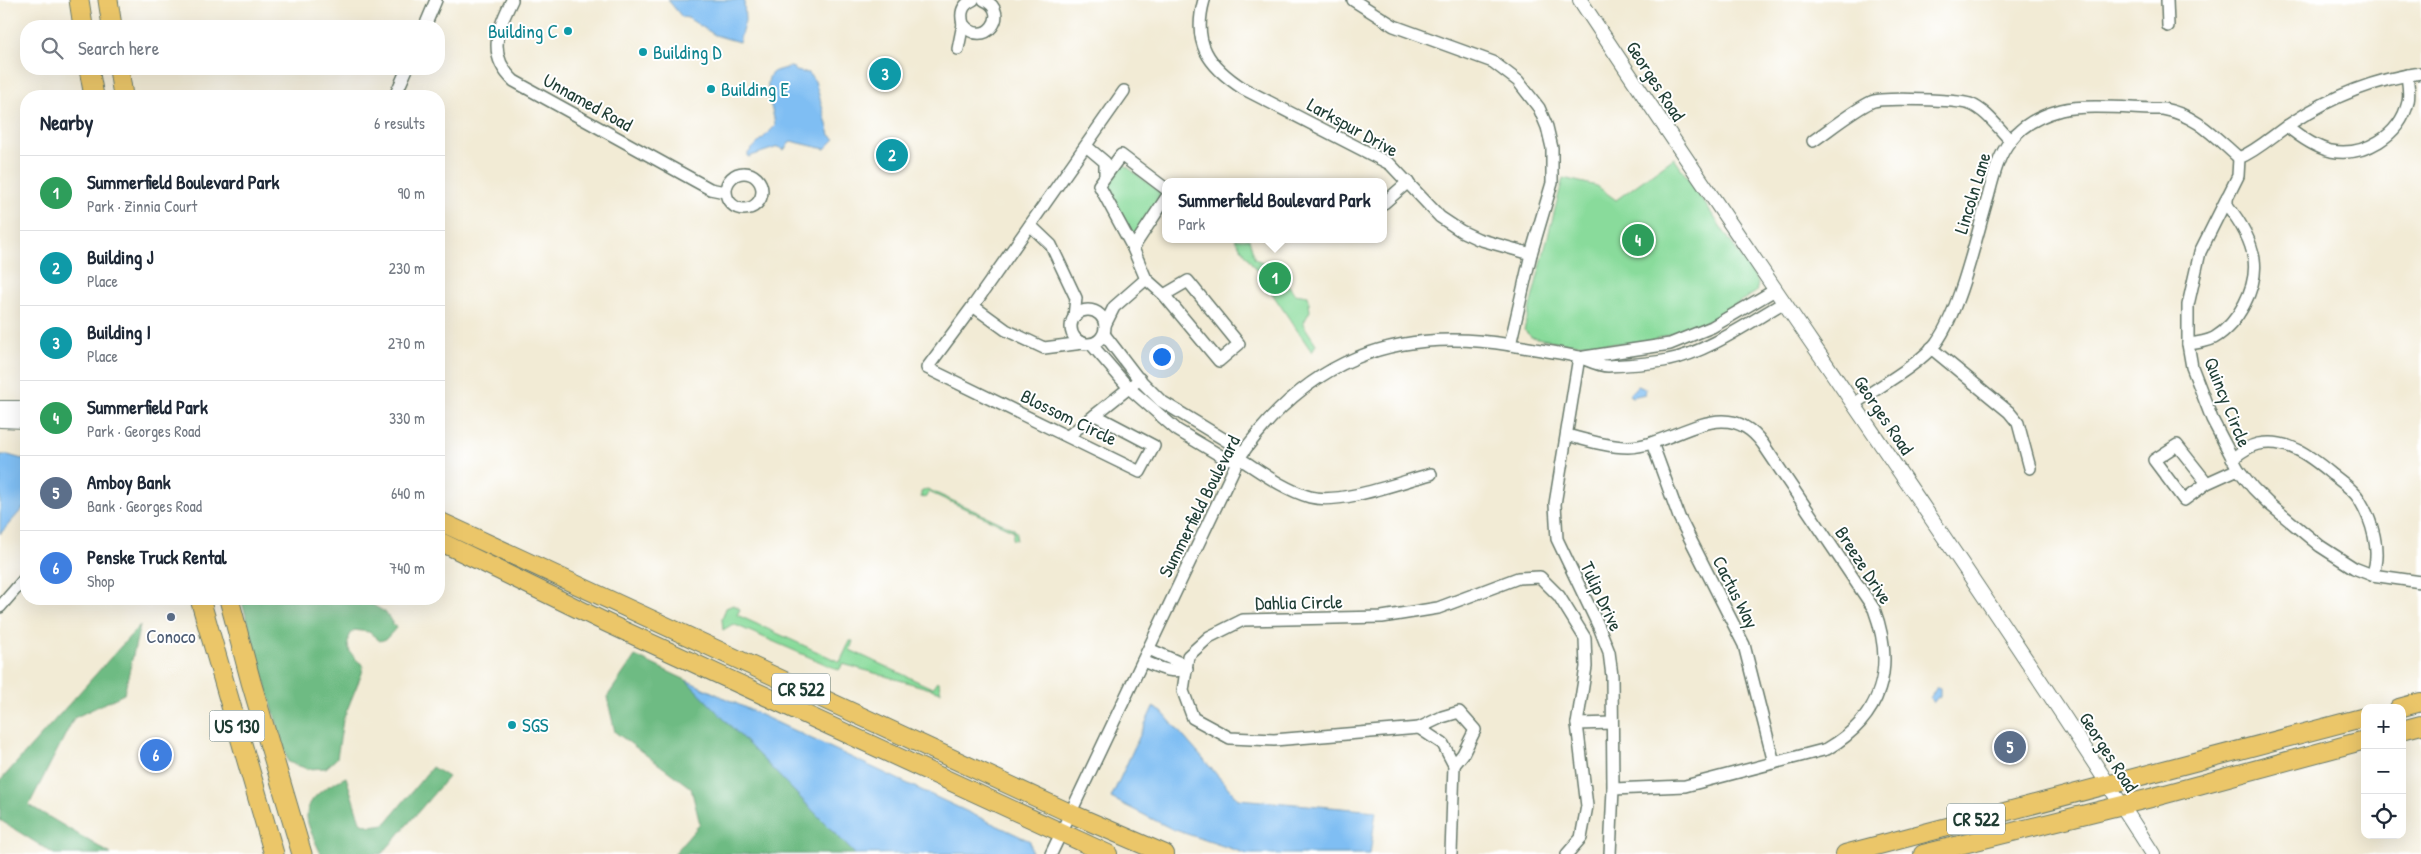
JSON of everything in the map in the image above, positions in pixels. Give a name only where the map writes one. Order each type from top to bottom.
[{"type":"highway","points":[[79,0],[82,20]]},
{"type":"highway","points":[[108,0],[111,20]]},
{"type":"highway","points":[[90,75],[93,90]]},
{"type":"highway","points":[[120,75],[123,90]]},
{"type":"highway","name":"US 130","points":[[202,605],[274,854]]},
{"type":"highway","name":"US 130","points":[[231,605],[251,682],[302,854]]},
{"type":"main road","name":"CR 522","points":[[445,524],[1072,814],[1165,854]]},
{"type":"main road","name":"CR 522","points":[[445,545],[607,623],[1108,854]]},
{"type":"main road","points":[[2406,706],[2421,702]]},
{"type":"main road","name":"CR 522","points":[[1845,854],[2361,718]]},
{"type":"main road","points":[[2406,729],[2421,725]]},
{"type":"main road","name":"CR 522","points":[[1923,854],[2121,805],[2361,741]]},
{"type":"street","points":[[428,20],[436,0]]},
{"type":"street","name":"Unnamed Road","points":[[512,0],[498,29],[496,43],[503,66],[514,81],[710,190],[725,192]]},
{"type":"street","points":[[963,24],[974,33],[984,33],[991,29],[995,23],[996,12],[984,0]]},
{"type":"street","name":"Larkspur Drive","points":[[1204,0],[1199,28],[1202,41],[1208,58],[1223,76],[1244,89],[1368,151],[1390,164],[1440,217],[1461,231],[1478,239],[1530,254]]},
{"type":"street","points":[[1353,0],[1394,26],[1493,62],[1506,70],[1529,93],[1540,108],[1552,148],[1552,183],[1530,254],[1510,345]]},
{"type":"street","name":"Georges Road","points":[[1580,0],[1650,107],[1854,404],[2153,854]]},
{"type":"street","points":[[2166,0],[2168,26]]},
{"type":"street","points":[[958,49],[963,24],[962,12],[968,1]]},
{"type":"street","points":[[2239,158],[2255,151],[2310,111],[2347,93],[2406,75],[2421,73]]},
{"type":"street","points":[[398,90],[405,75]]},
{"type":"street","points":[[2288,126],[2319,147],[2330,150],[2359,151],[2388,135],[2400,122],[2408,102],[2406,75]]},
{"type":"street","name":"Blossom Circle","points":[[1124,91],[973,306],[927,368],[1140,472],[1154,446],[1095,415],[1140,379]]},
{"type":"street","points":[[1813,141],[1871,102],[1884,101],[1957,101],[1971,105],[1982,112],[2010,140]]},
{"type":"street","name":"Lincoln Lane","points":[[1854,404],[1931,348],[1950,317],[1966,273],[1993,177],[2004,149],[2017,133],[2046,115],[2064,110],[2163,109],[2179,112],[2194,119],[2239,158]]},
{"type":"street","points":[[1086,146],[1105,162],[1105,174]]},
{"type":"street","points":[[1162,186],[1121,155],[1105,174],[1099,185],[1132,246],[1146,278],[1164,295],[1219,361],[1239,344],[1188,281],[1164,295]]},
{"type":"street","name":"Quincy Circle","points":[[2239,158],[2238,176],[2207,236],[2194,276],[2188,305],[2188,344],[2192,367],[2200,391],[2235,464],[2268,503],[2320,546],[2354,568],[2372,575],[2421,582]]},
{"type":"street","points":[[1387,200],[1408,182]]},
{"type":"street","points":[[2188,344],[2205,342],[2230,326],[2247,298],[2253,280],[2255,269],[2251,247],[2227,205],[2227,198]]},
{"type":"street","points":[[1132,246],[1162,204]]},
{"type":"street","points":[[1030,225],[1051,245],[1076,298],[1102,316],[1105,329],[1140,379],[1161,401],[1234,446],[1239,458]]},
{"type":"street","points":[[973,306],[1006,330],[1044,348],[1087,343],[1105,329],[1114,307],[1146,278]]},
{"type":"street","name":"Summerfield Boulevard","points":[[1579,357],[1670,344],[1712,327],[1775,290]]},
{"type":"street","points":[[1062,346],[1072,330],[1076,298]]},
{"type":"street","name":"Summerfield Boulevard","points":[[1051,854],[1072,814],[1239,458],[1255,435],[1280,407],[1302,388],[1360,355],[1393,345],[1430,340],[1461,339],[1510,345],[1579,357],[1605,366],[1669,360],[1713,344],[1783,302]]},
{"type":"street","points":[[1074,317],[1083,311],[1114,307]]},
{"type":"street","points":[[1072,330],[1077,339],[1087,343],[1129,388],[1177,430],[1226,459],[1239,458],[1293,490],[1325,500],[1341,498],[1431,474]]},
{"type":"street","points":[[1931,348],[2009,412],[2018,422],[2030,468]]},
{"type":"street","name":"Tulip Drive","points":[[1579,357],[1555,504],[1557,540],[1600,627],[1609,652],[1612,676],[1613,789],[1610,854]]},
{"type":"street","points":[[0,408],[20,407]]},
{"type":"street","points":[[1068,436],[1095,415]]},
{"type":"street","points":[[0,420],[20,421]]},
{"type":"street","name":"Breeze Drive","points":[[1567,436],[1628,447],[1652,443],[1714,420],[1735,422],[1756,433],[1874,609],[1879,623],[1883,646],[1882,680],[1877,699],[1861,724],[1844,739],[1827,749],[1674,788],[1613,789]]},
{"type":"street","name":"Cactus Way","points":[[1652,443],[1679,517],[1744,645],[1774,763]]},
{"type":"street","points":[[2208,483],[2177,445],[2154,460],[2184,500],[2235,464],[2251,446],[2283,444],[2305,452],[2358,497],[2376,543],[2376,564],[2372,575]]},
{"type":"street","name":"Dahlia Circle","points":[[1419,728],[1274,740],[1230,738],[1193,718],[1183,692],[1188,656],[1209,637],[1243,620],[1382,617],[1438,608],[1518,578],[1540,578],[1559,596],[1585,638],[1586,667],[1577,724],[1588,806],[1581,838],[1567,854]]},
{"type":"street","points":[[0,607],[20,584]]},
{"type":"street","points":[[1149,649],[1178,662],[1186,669]]},
{"type":"street","points":[[1143,661],[1167,671],[1177,672],[1186,669]]},
{"type":"street","points":[[1419,728],[1442,717],[1459,712],[1475,730],[1463,754],[1454,765]]},
{"type":"street","points":[[1577,724],[1612,723]]},
{"type":"street","points":[[1419,728],[1443,744],[1454,765],[1451,854]]},
{"type":"green space","points":[[1674,158],[1756,279],[1758,284],[1756,292],[1710,321],[1643,343],[1570,344],[1531,337],[1524,330],[1563,178],[1597,186],[1616,200]]},
{"type":"green space","points":[[1122,163],[1162,193],[1162,198],[1134,236],[1103,186]]},
{"type":"green space","points":[[1238,243],[1250,243],[1255,259],[1290,274],[1287,283],[1295,294],[1308,296],[1310,311],[1303,324],[1316,344],[1312,352]]},
{"type":"green space","points":[[927,489],[1014,529],[1017,533],[1016,540],[1012,539],[1014,531],[929,492],[925,498],[921,497],[921,492]]},
{"type":"green space","points":[[243,605],[373,605],[385,612],[396,628],[386,639],[380,641],[369,632],[354,630],[348,640],[351,654],[363,665],[362,673],[343,720],[337,758],[326,768],[308,769],[288,762]]},
{"type":"green space","points":[[733,605],[740,609],[737,615],[840,662],[850,641],[853,641],[850,650],[932,688],[937,681],[941,692],[843,664],[839,670],[733,624],[723,630],[722,619],[726,608]]},
{"type":"green space","points":[[140,625],[124,694],[74,718],[29,805],[111,854],[54,854],[0,820],[0,781]]},
{"type":"green space","points":[[635,656],[686,680],[855,854],[674,854],[700,824],[691,788],[615,732],[607,697]]},
{"type":"green space","points":[[432,767],[448,777],[382,854],[321,854],[307,821],[310,803],[320,792],[346,777],[360,822],[370,826],[385,824]]},
{"type":"water","points":[[668,0],[744,0],[745,21],[739,42],[715,35],[688,18],[682,17]]},
{"type":"water","points":[[790,67],[796,71],[808,73],[815,81],[830,135],[835,139],[825,149],[791,141],[784,150],[778,147],[748,157],[748,153],[775,126],[768,93],[771,74]]},
{"type":"water","points":[[1637,386],[1646,389],[1645,394],[1632,397],[1629,395]]},
{"type":"water","points":[[0,455],[8,455],[20,458],[20,512],[0,534]]},
{"type":"water","points":[[686,680],[1030,841],[1032,853],[855,854]]},
{"type":"water","points":[[1937,687],[1940,688],[1940,698],[1938,697],[1933,703],[1930,698]]},
{"type":"water","points":[[1153,707],[1162,712],[1238,799],[1376,811],[1370,854],[1247,854],[1172,829],[1111,798]]},
{"type":"place","name":"Building C","points":[[568,31]]},
{"type":"place","name":"Building D","points":[[643,52]]},
{"type":"place","name":"Building I","points":[[885,74]]},
{"type":"place","name":"Building E","points":[[711,89]]},
{"type":"place","name":"Building J","points":[[892,155]]},
{"type":"place","name":"Summerfield Park","points":[[1638,240]]},
{"type":"place","name":"Summerfield Boulevard Park","points":[[1275,278]]},
{"type":"place","name":"Conoco","points":[[171,617]]},
{"type":"place","name":"SGS","points":[[512,725]]},
{"type":"place","name":"Amboy Bank","points":[[2010,747]]},
{"type":"place","name":"Penske Truck Rental","points":[[156,755]]}]
